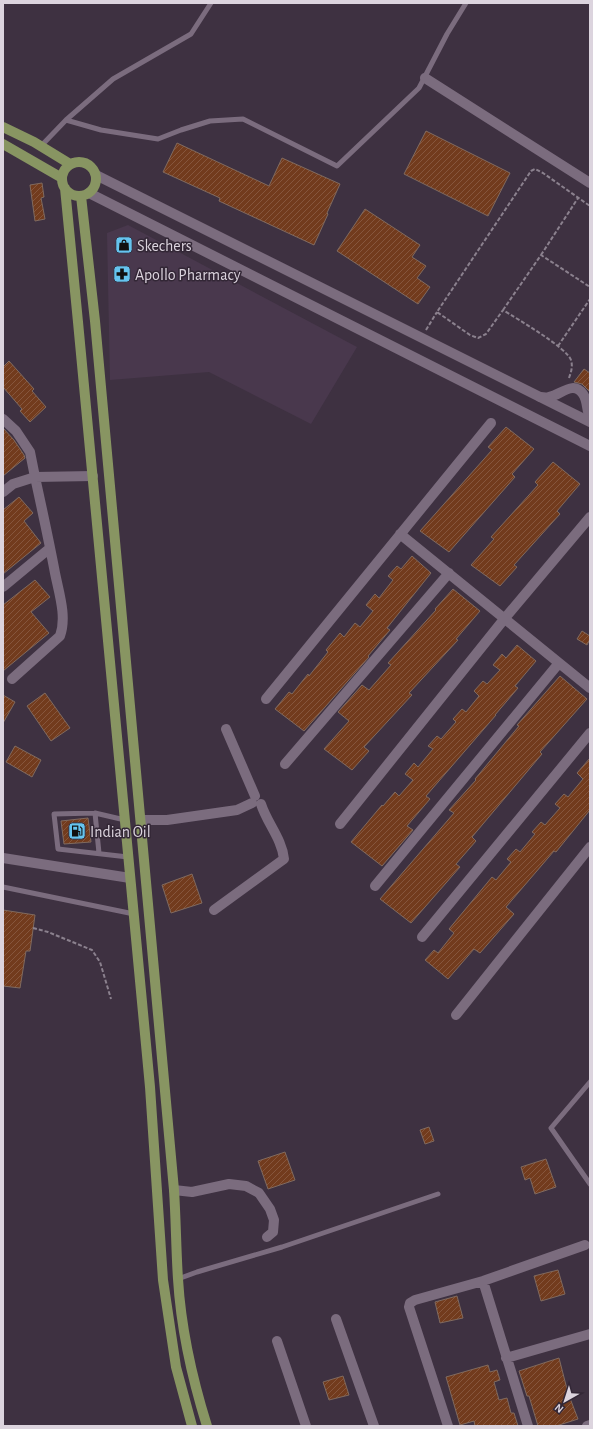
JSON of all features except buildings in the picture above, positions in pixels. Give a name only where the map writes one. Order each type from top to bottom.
[{"type":"main road","points":[[3,127],[40,146],[70,164]]},
{"type":"main road","points":[[3,144],[62,178]]},
{"type":"main road","points":[[65,188],[71,194],[85,195],[95,186],[97,181],[94,169],[84,162],[78,161],[70,164],[64,170],[62,178],[65,188],[93,476],[150,1087],[163,1280],[176,1367],[192,1426]]},
{"type":"main road","points":[[85,195],[95,321],[174,1190],[178,1279],[183,1326],[191,1366],[207,1426]]},
{"type":"street","points":[[425,78],[590,183]]},
{"type":"street","points":[[96,175],[590,422]]},
{"type":"street","points":[[85,195],[590,446]]},
{"type":"street","points":[[540,397],[549,397],[567,389],[578,388],[586,399],[590,418]]},
{"type":"street","points":[[3,419],[16,431],[30,452],[62,611],[63,628],[60,636],[12,679]]},
{"type":"street","points":[[266,698],[491,423]]},
{"type":"street","points":[[3,492],[13,484],[35,477],[93,476]]},
{"type":"street","points":[[340,824],[505,618],[590,517]]},
{"type":"street","points":[[400,534],[590,688]]},
{"type":"street","points":[[3,587],[50,548]]},
{"type":"street","points":[[285,764],[449,573]]},
{"type":"street","points":[[375,886],[559,663]]},
{"type":"street","points":[[214,910],[284,859],[284,851],[256,801],[226,729]]},
{"type":"street","points":[[422,937],[590,733]]},
{"type":"street","points":[[141,820],[167,820],[237,810],[256,801]]},
{"type":"street","points":[[456,1015],[590,847]]},
{"type":"street","points":[[3,858],[130,878]]},
{"type":"street","points":[[174,1190],[192,1192],[230,1184],[246,1186],[259,1193],[270,1209],[274,1220],[273,1232],[267,1237]]},
{"type":"street","points":[[448,1426],[409,1307],[410,1303],[415,1300],[482,1281],[585,1245]]},
{"type":"street","points":[[482,1281],[528,1426]]},
{"type":"street","points":[[336,1319],[374,1426]]},
{"type":"street","points":[[506,1358],[590,1334]]},
{"type":"street","points":[[277,1341],[306,1426]]},
{"type":"lane","points":[[40,146],[66,120],[113,79],[191,34],[211,3]]},
{"type":"lane","points":[[66,120],[101,130],[158,139],[210,121],[243,119],[337,166],[419,88],[447,34],[466,3]]},
{"type":"lane","points":[[95,813],[99,853]]},
{"type":"lane","points":[[125,820],[95,813],[54,814],[58,849],[128,857]]},
{"type":"lane","points":[[3,888],[134,914]]},
{"type":"lane","points":[[590,1082],[551,1128],[590,1184]]},
{"type":"lane","points":[[178,1279],[438,1194]]},
{"type":"path","points":[[421,338],[531,171],[535,169],[543,173],[590,206]]},
{"type":"path","points":[[437,312],[470,335],[478,338],[486,334],[541,255],[578,198]]},
{"type":"path","points":[[541,255],[590,287]]},
{"type":"path","points":[[558,346],[590,298]]},
{"type":"path","points":[[503,310],[558,346],[568,356],[571,360],[572,370],[578,388]]},
{"type":"path","points":[[33,928],[48,932],[92,950],[100,962],[111,999]]},
{"type":"shaded area","points":[[128,225],[357,347],[311,424],[209,372],[110,380],[107,233]]},
{"type":"place","name":"Skechers","points":[[124,245]]},
{"type":"place","name":"Apollo Pharmacy","points":[[122,274]]},
{"type":"place","name":"Indian Oil","points":[[77,831]]}]
